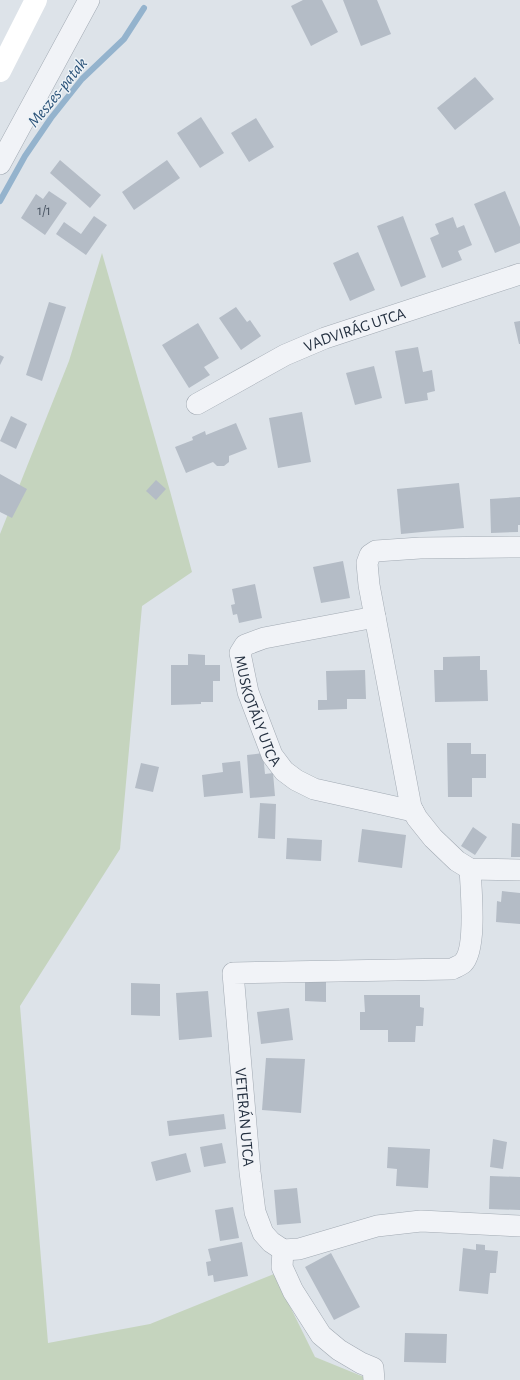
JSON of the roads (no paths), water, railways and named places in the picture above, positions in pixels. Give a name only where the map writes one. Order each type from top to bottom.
[{"type":"street","points":[[0,71],[36,0]]},
{"type":"street","points":[[0,164],[88,0]]},
{"type":"street","name":"VADVIRÁG UTCA","points":[[197,404],[285,355],[325,338],[520,274]]},
{"type":"street","points":[[520,547],[420,548],[376,551],[370,555],[367,562],[369,585],[411,807],[417,818],[433,838],[458,861],[470,869],[520,870]]},
{"type":"street","name":"MUSKOTÁLY UTCA","points":[[375,617],[264,638],[245,644],[240,653],[248,692],[272,755],[284,771],[296,780],[314,789],[413,811]]},
{"type":"street","name":"VETERÁN UTCA","points":[[283,1250],[270,1242],[263,1233],[255,1212],[250,1172],[233,973],[452,968],[463,963],[469,952],[472,932],[470,869]]},
{"type":"street","points":[[374,1380],[373,1368],[339,1350],[321,1335],[293,1291],[282,1267],[283,1250],[299,1249],[378,1226],[421,1221],[520,1226]]},
{"type":"waterway","name":"Meszes-patak","points":[[0,201],[25,156],[51,118],[82,79],[124,39],[144,8]]}]
